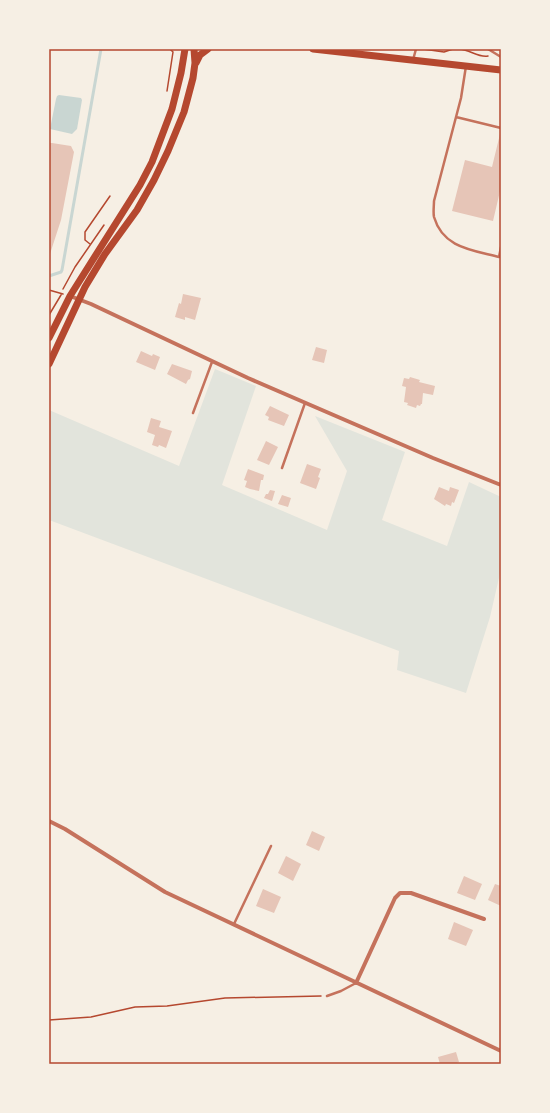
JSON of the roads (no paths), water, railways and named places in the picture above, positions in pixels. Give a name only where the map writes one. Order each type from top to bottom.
[{"type":"main road","points":[[49,364],[79,300],[105,254],[137,210],[154,180],[168,150],[184,112],[195,63],[194,49]]},
{"type":"main road","points":[[195,63],[200,55],[208,49]]},
{"type":"main road","points":[[313,49],[501,70]]},
{"type":"main road","points":[[49,338],[70,296],[140,186],[152,162],[172,109],[181,73],[183,50]]},
{"type":"street","points":[[70,296],[212,362],[433,458],[501,485]]},
{"type":"street","points":[[49,821],[65,829],[165,892],[356,983],[388,996],[501,1051]]},
{"type":"street","points":[[356,983],[395,898],[400,893],[411,893],[484,919]]},
{"type":"lane","points":[[413,60],[416,49]]},
{"type":"lane","points":[[488,49],[501,57]]},
{"type":"lane","points":[[466,66],[461,98],[434,201],[434,216],[441,232],[458,246],[499,257],[501,247]]},
{"type":"lane","points":[[456,117],[501,128]]},
{"type":"lane","points":[[193,413],[212,362]]},
{"type":"lane","points":[[282,468],[306,402]]},
{"type":"lane","points":[[234,924],[271,846]]},
{"type":"lane","points":[[327,996],[356,983]]},
{"type":"waterway","points":[[49,276],[61,272],[62,270],[101,49]]}]
